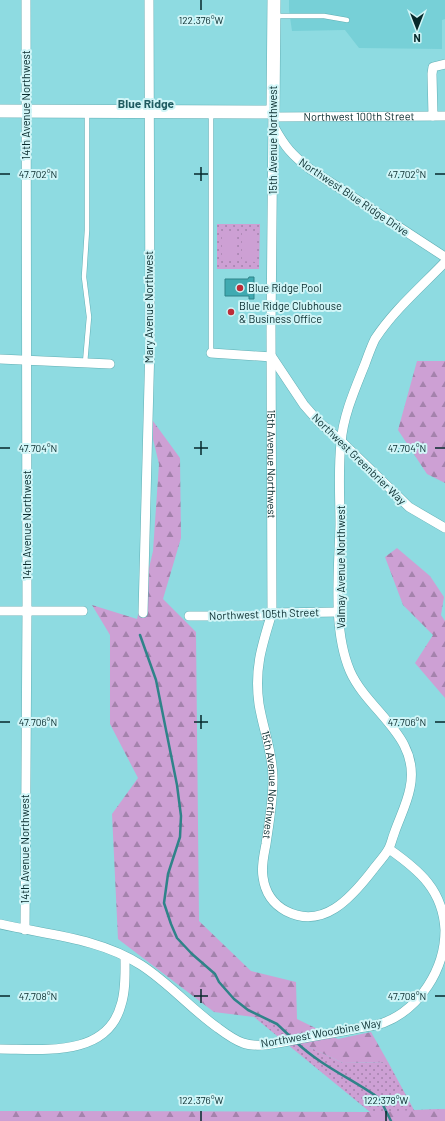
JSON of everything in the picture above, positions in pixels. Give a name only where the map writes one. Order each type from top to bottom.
[{"type":"main road","name":"15th Avenue Northwest","points":[[273,118],[274,0]]},
{"type":"main road","name":"Northwest 100th Street","points":[[0,111],[211,112],[273,118]]},
{"type":"street","name":"14th Avenue Northwest","points":[[25,930],[27,612],[26,0]]},
{"type":"street","name":"Mary Avenue Northwest","points":[[143,613],[150,344],[149,0]]},
{"type":"street","points":[[433,116],[433,68],[445,64]]},
{"type":"street","name":"Northwest 100th Street","points":[[273,118],[445,116]]},
{"type":"street","name":"Northwest Blue Ridge Drive","points":[[273,118],[284,145],[295,158],[445,257]]},
{"type":"street","name":"15th Avenue Northwest","points":[[273,118],[272,613],[261,650],[257,672],[259,706],[271,758],[273,779],[272,800],[263,857],[263,877],[272,900],[290,913]]},
{"type":"street","name":"Valmay Avenue Northwest","points":[[290,913],[300,916],[317,916],[338,907],[348,899],[358,889],[389,849],[409,796],[411,766],[407,752],[401,739],[368,698],[352,674],[344,650],[339,612],[341,441],[351,399],[374,341],[396,312],[445,262]]},
{"type":"street","points":[[211,353],[272,357]]},
{"type":"street","name":"Northwest Greenbrier Way","points":[[272,357],[304,405],[319,422],[341,441],[409,507],[445,528]]},
{"type":"street","points":[[0,359],[110,364]]},
{"type":"street","points":[[0,612],[83,611]]},
{"type":"street","name":"Northwest 105th Street","points":[[189,616],[262,616],[272,613],[339,612]]},
{"type":"street","name":"Northwest Woodbine Way","points":[[0,924],[93,943],[125,957],[150,971],[207,1020],[231,1037],[243,1043],[251,1045],[275,1043],[381,1024],[391,1020],[411,1005],[426,989],[435,975],[441,956],[445,935],[438,898],[430,885],[420,872],[389,849]]},
{"type":"street","points":[[0,1048],[64,1048],[83,1044],[98,1036],[111,1024],[119,1011],[123,995],[125,957]]},
{"type":"lane","points":[[274,16],[324,16],[347,20]]},
{"type":"lane","points":[[85,363],[89,318],[84,277],[87,230],[87,111]]},
{"type":"lane","points":[[211,112],[211,353]]},
{"type":"shaded area","points":[[289,0],[445,0],[445,19],[442,20],[442,49],[359,48],[345,30],[292,31]]},
{"type":"shaded area","name":"Blue Ridge Pool","points":[[249,277],[254,277],[254,299],[249,299],[249,296],[225,296],[225,279],[248,279]]},
{"type":"green space","points":[[217,224],[260,224],[259,269],[217,269]]},
{"type":"green space","points":[[222,232],[235,232],[235,261],[222,261]]},
{"type":"green space","points":[[242,232],[255,232],[255,262],[242,261]]},
{"type":"green space","points":[[417,361],[445,361],[445,483],[427,474],[398,430]]},
{"type":"green space","points":[[153,421],[180,458],[181,538],[163,599],[196,632],[199,921],[251,971],[296,982],[297,1019],[338,1039],[371,1032],[388,1062],[343,1063],[307,1046],[291,1030],[254,1017],[214,1012],[118,939],[112,814],[138,778],[110,724],[110,635],[92,605],[137,619],[153,551],[159,464],[153,439]]},
{"type":"green space","points":[[397,548],[430,576],[444,597],[441,615],[445,621],[445,698],[415,663],[433,635],[403,605],[385,557]]},
{"type":"green space","points":[[254,1017],[292,1030],[307,1046],[343,1063],[388,1062],[414,1110],[445,1109],[445,1121],[0,1121],[0,1111],[370,1112]]},
{"type":"green space","points":[[445,1109],[445,1121],[0,1121],[0,1111],[371,1112]]},
{"type":"waterway","points":[[140,635],[156,680],[177,785],[181,816],[180,837],[168,874],[164,903],[171,924],[177,938],[192,954],[215,974],[219,982],[234,999],[248,1010],[277,1024],[293,1039]]},
{"type":"waterway","points":[[296,1042],[315,1058],[376,1096],[381,1101],[391,1121]]},
{"type":"place","name":"Blue Ridge Pool","points":[[240,288]]},
{"type":"place","name":"Blue Ridge Clubhouse & Business Office","points":[[231,312]]},
{"type":"district","name":"Blue Ridge","points":[[146,104]]}]
